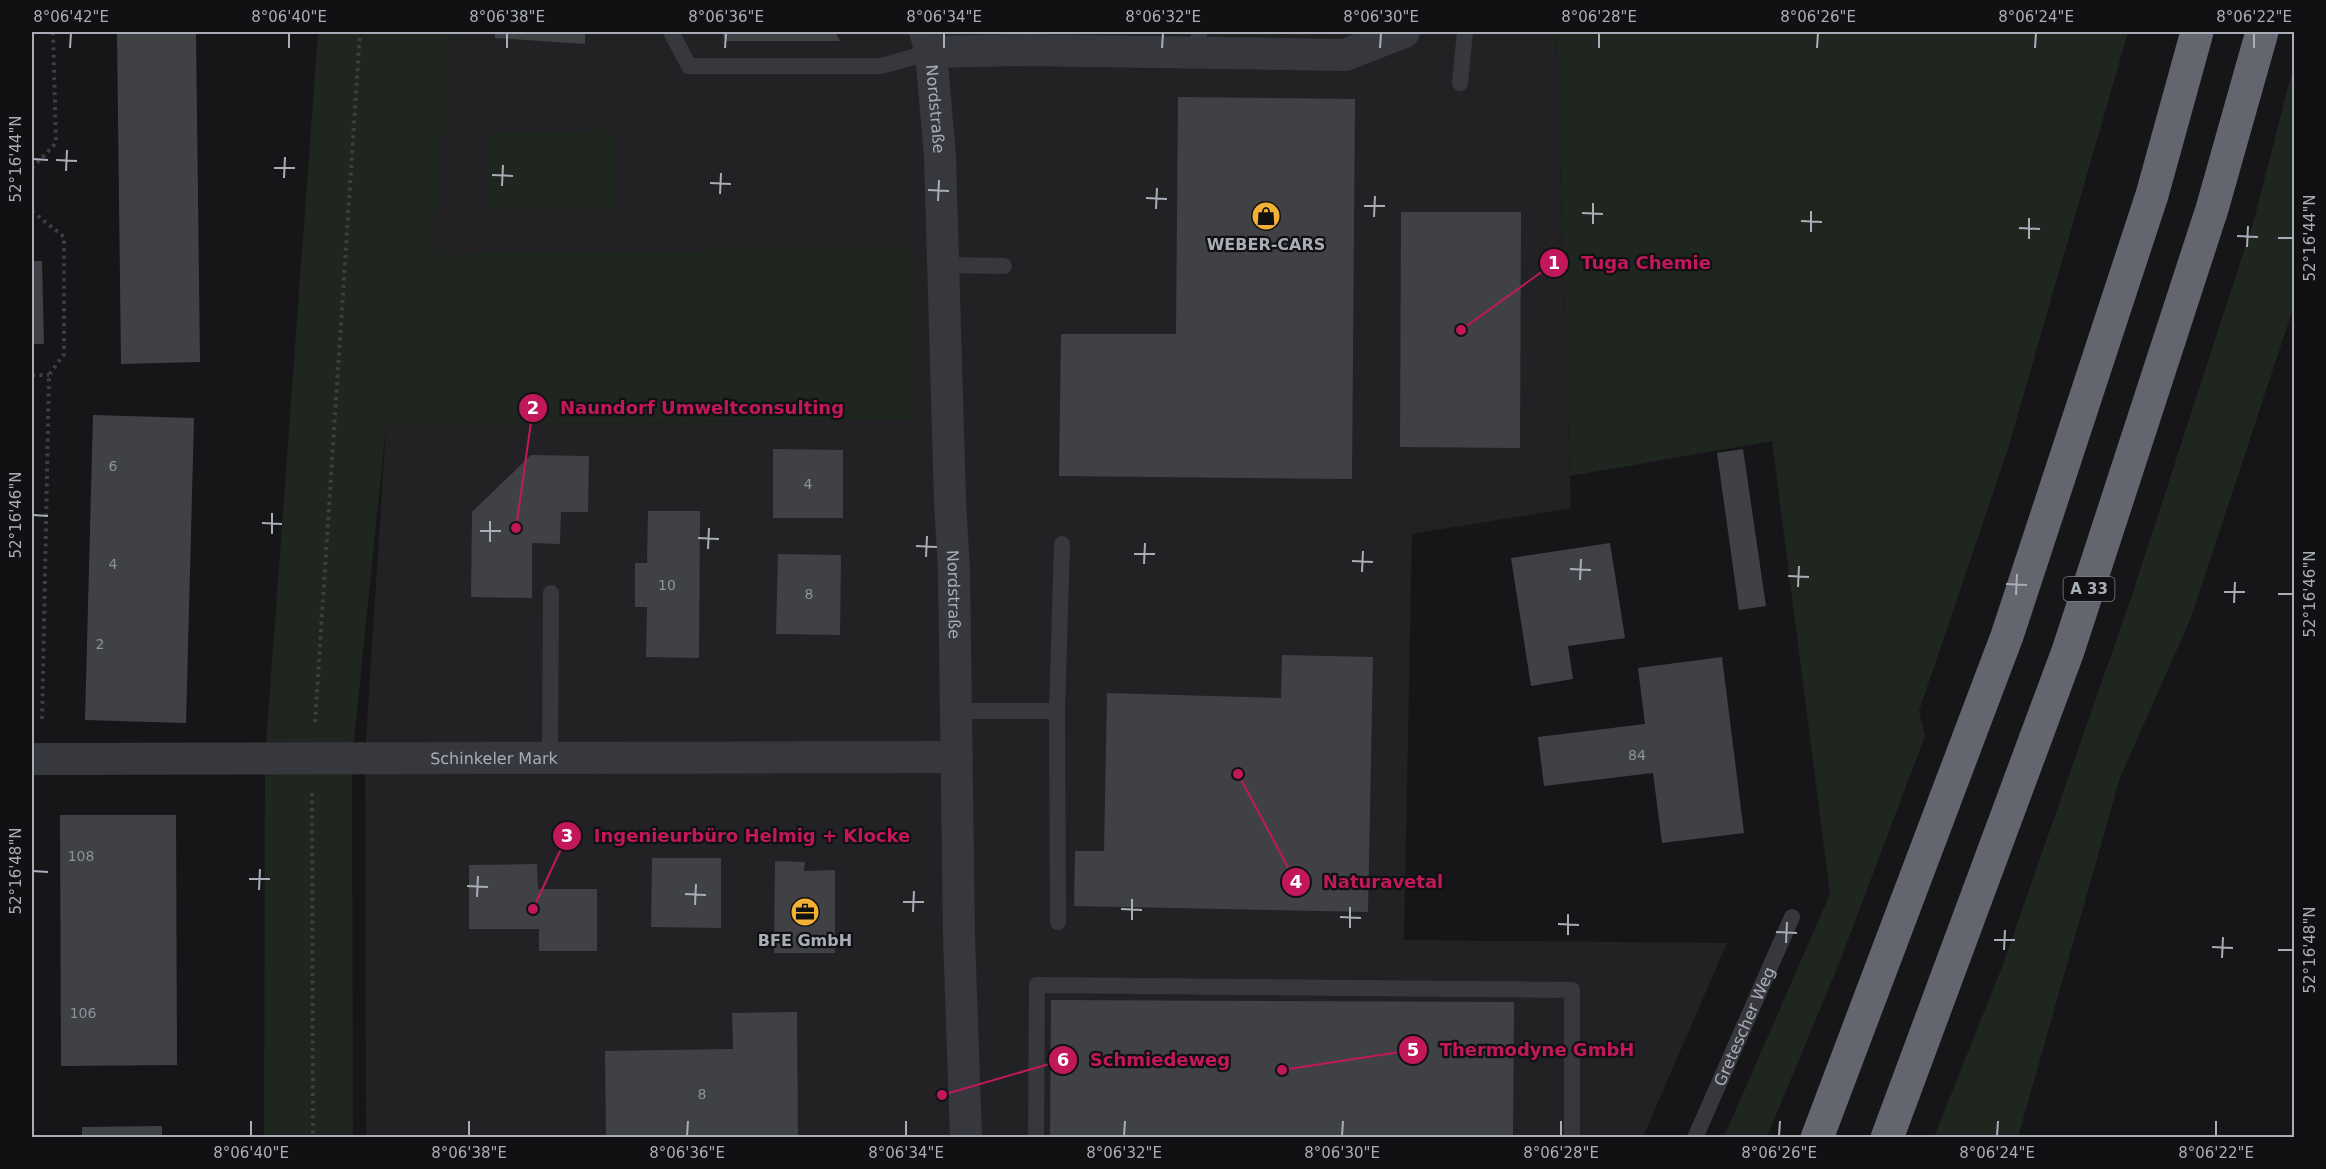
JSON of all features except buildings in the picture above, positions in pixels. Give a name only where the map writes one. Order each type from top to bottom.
[{"type":"highway","points":[[1817,1137],[2007,636],[2152,195],[2197,32]]},
{"type":"highway","name":"A 33","points":[[1887,1137],[2068,651],[2212,209],[2262,32]]},
{"type":"street","name":"Nordstraße","points":[[966,1137],[959,936],[957,711],[940,157],[928,42],[1023,50],[1199,42],[1345,55],[1404,32]]},
{"type":"street","name":"Schinkeler Mark","points":[[36,759],[957,757]]},
{"type":"lane","points":[[671,32],[689,66],[881,66],[928,42]]},
{"type":"lane","points":[[1460,83],[1465,32]]},
{"type":"lane","points":[[943,265],[1004,266]]},
{"type":"lane","points":[[1058,922],[1058,711],[1062,544]]},
{"type":"lane","points":[[550,757],[551,592]]},
{"type":"lane","points":[[957,711],[1058,711]]},
{"type":"lane","name":"Gretescher Weg","points":[[1695,1137],[1792,917]]},
{"type":"lane","points":[[1036,1137],[1036,985],[1572,990],[1572,1137]]},
{"type":"path","points":[[32,168],[56,143],[53,32]]},
{"type":"path","points":[[313,1137],[312,758],[360,32]]},
{"type":"path","points":[[32,211],[64,237],[64,354],[49,375],[36,759]]},
{"type":"path","points":[[32,375],[49,375]]},
{"type":"shaded area","points":[[318,32],[451,32],[433,254],[912,248],[912,419],[386,426],[352,761],[353,1137],[264,1138],[265,758]]},
{"type":"shaded area","points":[[451,32],[1556,32],[1571,508],[1412,534],[1404,940],[1727,943],[1643,1137],[366,1138],[365,755],[386,426],[912,419],[912,248],[432,255]]},
{"type":"shaded area","points":[[1556,32],[2128,32],[2008,449],[1919,711],[1925,736],[1840,961],[1767,1137],[1724,1137],[1830,894],[1772,441],[1570,476]]},
{"type":"shaded area","points":[[2294,64],[2294,306],[2190,620],[2120,778],[2018,1137],[1934,1137],[2002,967],[2131,598],[2254,220]]},
{"type":"shaded area","points":[[614,130],[615,208],[489,209],[488,132]]},
{"type":"place","name":"WEBER-CARS","points":[[1266,216]]},
{"type":"place","name":"Tuga Chemie","points":[[1461,330]]},
{"type":"place","name":"Naundorf Umweltconsulting","points":[[516,528]]},
{"type":"place","name":"Naturavetal","points":[[1238,774]]},
{"type":"place","name":"Ingenieurbüro Helmig + Klocke","points":[[533,909]]},
{"type":"place","name":"BFE GmbH","points":[[805,912]]},
{"type":"place","name":"Thermodyne GmbH","points":[[1282,1070]]},
{"type":"place","name":"Schmiedeweg","points":[[942,1095]]}]
